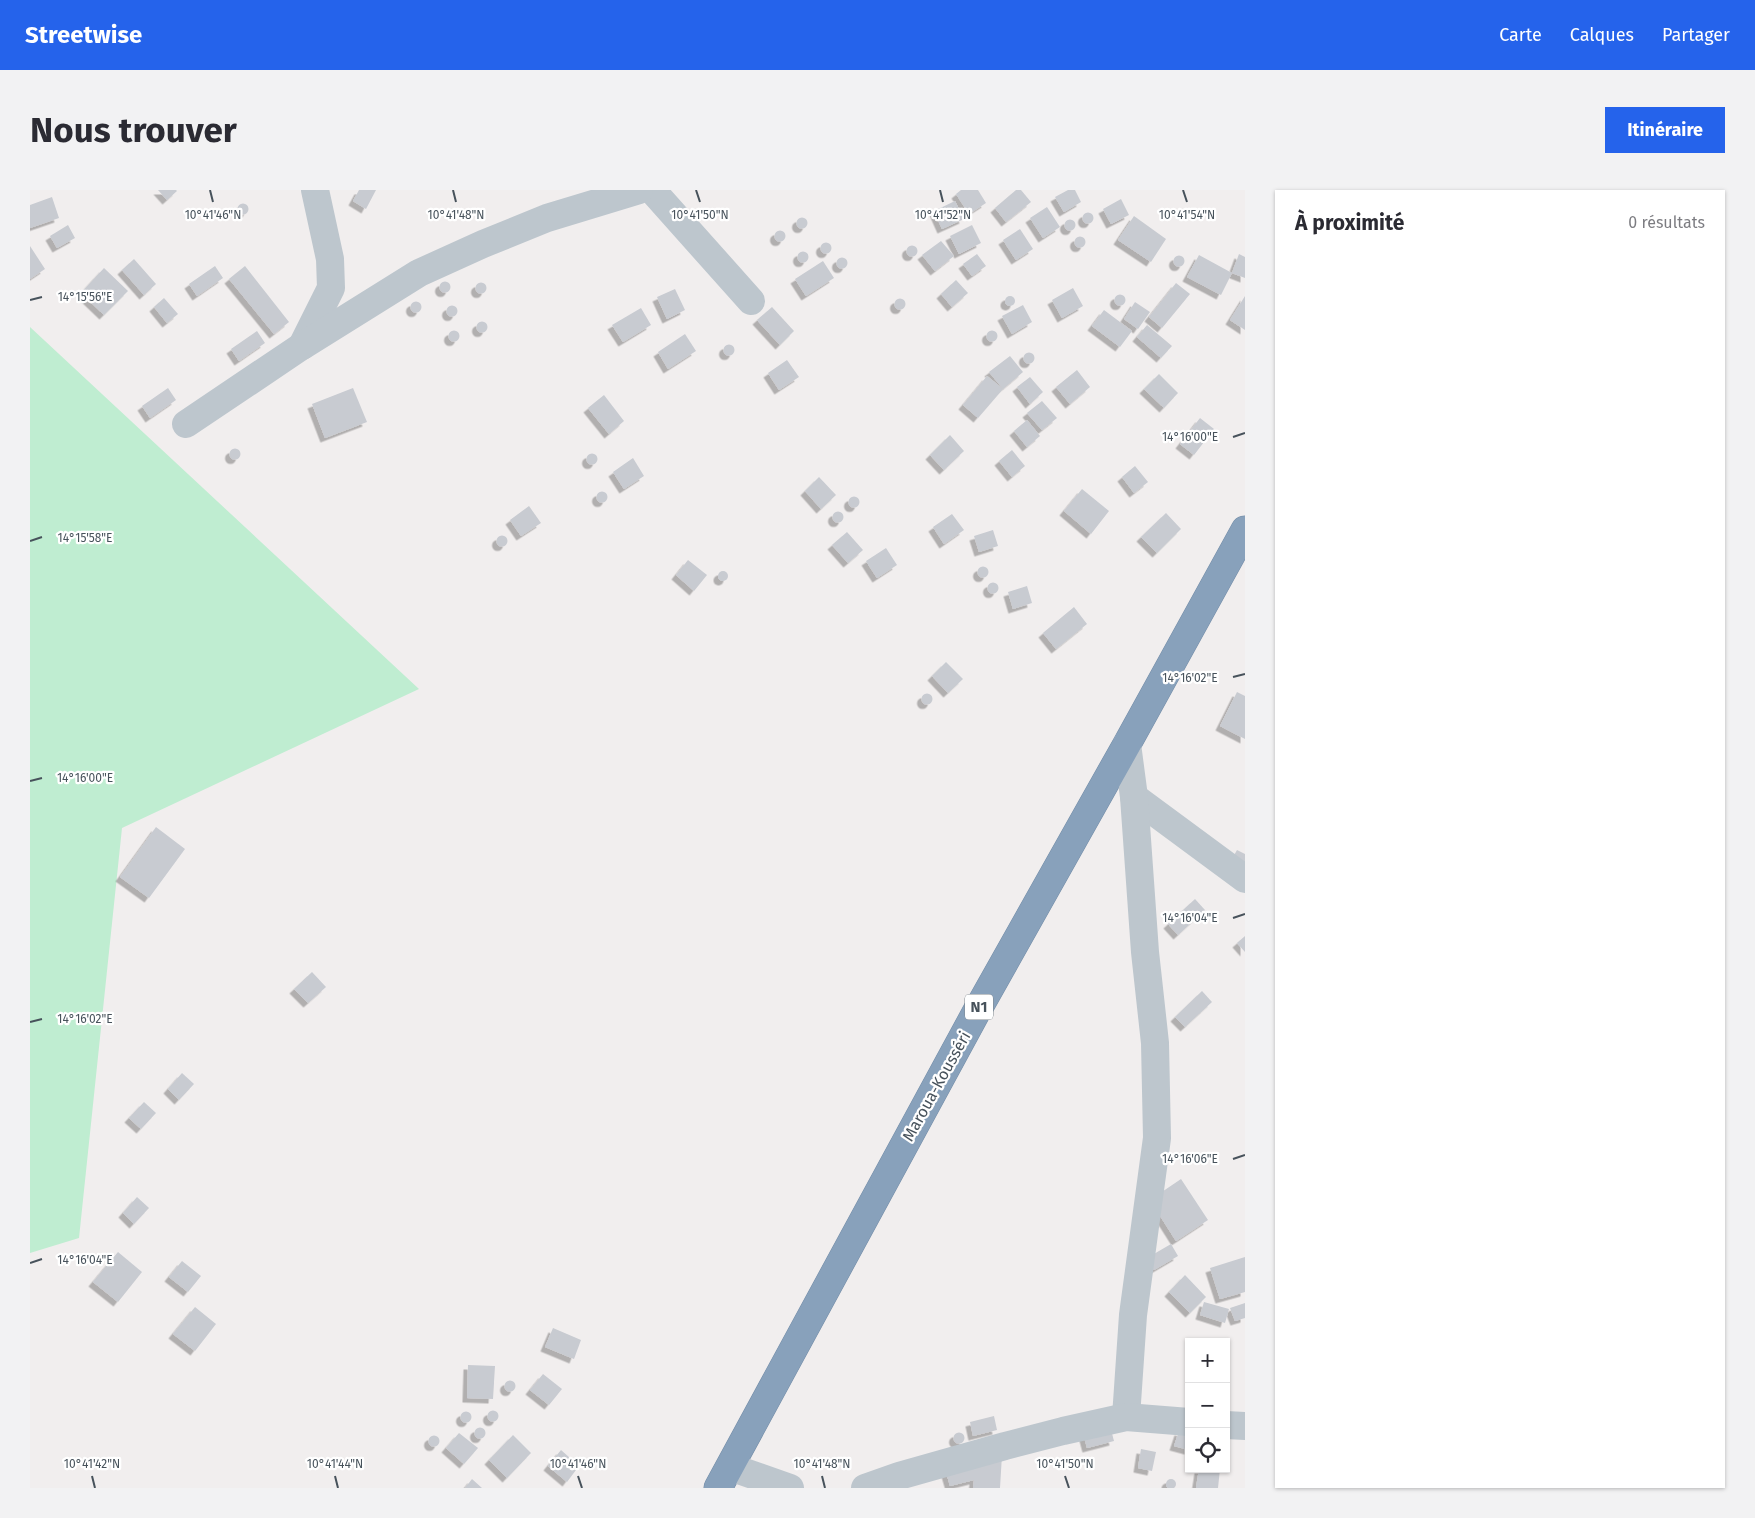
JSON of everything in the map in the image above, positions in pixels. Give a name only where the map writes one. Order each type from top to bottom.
[{"type":"highway","name":"Maroua-Kousséri","points":[[724,1478],[978,1009],[1245,530]]},
{"type":"street","points":[[302,346],[331,288],[330,259],[315,190]]},
{"type":"street","points":[[186,424],[302,346],[419,273],[547,218],[639,190]]},
{"type":"street","points":[[652,190],[751,301]]},
{"type":"street","points":[[1126,1417],[1133,1315],[1157,1138],[1155,1043],[1145,952],[1134,797],[1127,744]]},
{"type":"street","points":[[1134,797],[1245,879]]},
{"type":"street","points":[[864,1488],[899,1476],[1005,1446],[1126,1417],[1185,1422]]},
{"type":"street","points":[[724,1478],[790,1488]]},
{"type":"green space","points":[[30,327],[419,689],[122,828],[79,1238],[30,1253]]},
{"type":"building","points":[[158,190],[176,190],[177,191],[167,200]]},
{"type":"building","points":[[359,190],[376,190],[366,209],[353,201]]},
{"type":"building","points":[[961,190],[978,190],[986,203],[969,214],[956,194]]},
{"type":"building","points":[[1016,190],[1021,190],[1031,202],[1006,222],[995,208]]},
{"type":"building","points":[[1068,190],[1075,190],[1081,202],[1064,212],[1055,197]]},
{"type":"building","points":[[52,197],[59,218],[30,228],[30,205]]},
{"type":"building","points":[[1121,199],[1129,215],[1111,224],[1103,209]]},
{"type":"building","points":[[955,201],[964,219],[942,229],[934,211]]},
{"type":"building","points":[[241,204],[245,204],[248,209],[247,213],[241,214],[238,211],[238,207]]},
{"type":"building","points":[[1047,207],[1060,227],[1043,238],[1030,218]]},
{"type":"building","points":[[1086,213],[1090,213],[1093,218],[1092,222],[1086,223],[1083,220],[1083,216]]},
{"type":"building","points":[[1134,216],[1166,239],[1151,262],[1118,240]]},
{"type":"building","points":[[800,218],[804,218],[807,223],[806,227],[800,228],[797,225],[797,221]]},
{"type":"building","points":[[1068,220],[1072,220],[1075,225],[1074,229],[1068,230],[1065,227],[1065,223]]},
{"type":"building","points":[[68,225],[75,238],[57,248],[50,236]]},
{"type":"building","points":[[972,225],[981,243],[959,254],[950,236]]},
{"type":"building","points":[[1020,229],[1033,249],[1016,260],[1003,240]]},
{"type":"building","points":[[778,231],[782,231],[785,236],[784,240],[778,241],[775,238],[775,234]]},
{"type":"building","points":[[1078,237],[1082,237],[1085,242],[1084,246],[1078,247],[1075,244],[1075,240]]},
{"type":"building","points":[[941,241],[954,256],[935,271],[922,255]]},
{"type":"building","points":[[824,243],[828,243],[831,248],[830,252],[824,253],[821,250],[821,246]]},
{"type":"building","points":[[30,246],[45,269],[30,279]]},
{"type":"building","points":[[910,246],[914,246],[917,251],[916,255],[910,256],[907,253],[907,249]]},
{"type":"building","points":[[801,252],[805,252],[808,257],[807,261],[801,262],[798,259],[798,255]]},
{"type":"building","points":[[977,254],[986,266],[972,276],[963,264]]},
{"type":"building","points":[[1239,254],[1245,257],[1245,278],[1232,273]]},
{"type":"building","points":[[1199,255],[1232,273],[1221,295],[1187,277]]},
{"type":"building","points":[[1177,256],[1181,256],[1184,261],[1183,265],[1177,266],[1174,263],[1174,259]]},
{"type":"building","points":[[840,258],[844,258],[847,263],[846,267],[840,268],[837,265],[837,261]]},
{"type":"building","points":[[134,259],[156,284],[144,295],[122,270]]},
{"type":"building","points":[[823,261],[834,278],[806,296],[795,279]]},
{"type":"building","points":[[215,266],[223,278],[197,296],[189,284]]},
{"type":"building","points":[[245,266],[289,322],[274,334],[229,279]]},
{"type":"building","points":[[104,268],[128,291],[104,315],[81,293]]},
{"type":"building","points":[[956,280],[968,293],[952,307],[941,294]]},
{"type":"building","points":[[443,282],[447,282],[450,287],[449,291],[443,292],[440,289],[440,285]]},
{"type":"building","points":[[479,283],[483,283],[486,288],[485,292],[479,293],[476,290],[476,286]]},
{"type":"building","points":[[1176,283],[1190,294],[1162,328],[1149,317]]},
{"type":"building","points":[[1073,288],[1083,306],[1062,318],[1052,300]]},
{"type":"building","points":[[675,289],[685,310],[667,319],[657,297]]},
{"type":"building","points":[[1118,295],[1122,295],[1125,300],[1124,304],[1118,305],[1115,302],[1115,298]]},
{"type":"building","points":[[1008,296],[1012,296],[1015,301],[1014,305],[1008,306],[1005,303],[1005,299]]},
{"type":"building","points":[[1245,296],[1245,330],[1230,320]]},
{"type":"building","points":[[164,298],[178,314],[167,323],[154,307]]},
{"type":"building","points":[[898,299],[902,299],[905,304],[904,308],[898,309],[895,306],[895,302]]},
{"type":"building","points":[[414,302],[418,302],[421,307],[420,311],[414,312],[411,309],[411,305]]},
{"type":"building","points":[[1135,302],[1150,312],[1138,329],[1124,319]]},
{"type":"building","points":[[1023,305],[1032,322],[1012,334],[1002,316]]},
{"type":"building","points":[[450,306],[454,306],[457,311],[456,315],[450,316],[447,313],[447,309]]},
{"type":"building","points":[[772,307],[794,331],[780,345],[757,320]]},
{"type":"building","points":[[641,308],[651,325],[623,342],[612,325]]},
{"type":"building","points":[[1104,310],[1132,331],[1120,347],[1092,326]]},
{"type":"building","points":[[480,322],[484,322],[487,327],[486,331],[480,332],[477,329],[477,325]]},
{"type":"building","points":[[1147,325],[1172,346],[1161,358],[1137,337]]},
{"type":"building","points":[[257,331],[265,343],[239,361],[231,349]]},
{"type":"building","points":[[452,331],[456,331],[459,336],[458,340],[452,341],[449,338],[449,334]]},
{"type":"building","points":[[990,331],[994,331],[997,336],[996,340],[990,341],[987,338],[987,334]]},
{"type":"building","points":[[685,334],[696,351],[668,369],[658,352]]},
{"type":"building","points":[[727,345],[731,345],[734,350],[733,354],[727,355],[724,352],[724,348]]},
{"type":"building","points":[[1027,353],[1031,353],[1034,358],[1033,362],[1027,363],[1024,360],[1024,356]]},
{"type":"building","points":[[1010,356],[1023,372],[1003,389],[989,372]]},
{"type":"building","points":[[787,360],[799,377],[779,390],[768,373]]},
{"type":"building","points":[[1077,370],[1090,387],[1070,404],[1056,387]]},
{"type":"building","points":[[1159,374],[1178,393],[1164,408],[1144,389]]},
{"type":"building","points":[[987,376],[1003,389],[978,418],[963,405]]},
{"type":"building","points":[[1030,377],[1043,392],[1030,404],[1017,387]]},
{"type":"building","points":[[168,388],[176,400],[150,418],[142,406]]},
{"type":"building","points":[[353,388],[367,422],[325,438],[312,404]]},
{"type":"building","points":[[604,395],[624,421],[609,434],[588,408]]},
{"type":"building","points":[[1042,401],[1057,418],[1042,430],[1027,413]]},
{"type":"building","points":[[1200,418],[1214,429],[1194,455],[1180,444]]},
{"type":"building","points":[[1027,420],[1040,436],[1027,447],[1014,431]]},
{"type":"building","points":[[950,435],[964,451],[944,470],[930,455]]},
{"type":"building","points":[[233,449],[237,449],[240,454],[239,458],[233,459],[230,456],[230,452]]},
{"type":"building","points":[[1012,450],[1025,466],[1012,477],[999,461]]},
{"type":"building","points":[[590,454],[594,454],[597,459],[596,463],[590,464],[587,461],[587,457]]},
{"type":"building","points":[[633,458],[644,476],[624,489],[613,472]]},
{"type":"building","points":[[1135,466],[1148,482],[1134,493],[1122,477]]},
{"type":"building","points":[[819,477],[836,495],[821,509],[805,491]]},
{"type":"building","points":[[1082,489],[1109,511],[1091,534],[1064,511]]},
{"type":"building","points":[[600,492],[604,492],[607,497],[606,501],[600,502],[597,499],[597,495]]},
{"type":"building","points":[[852,497],[856,497],[859,502],[858,506],[852,507],[849,504],[849,500]]},
{"type":"building","points":[[529,506],[541,523],[521,536],[510,520]]},
{"type":"building","points":[[836,512],[840,512],[843,517],[842,521],[836,522],[833,519],[833,515]]},
{"type":"building","points":[[1166,513],[1181,529],[1157,553],[1141,537]]},
{"type":"building","points":[[952,514],[964,530],[944,544],[933,527]]},
{"type":"building","points":[[993,530],[998,546],[979,552],[974,536]]},
{"type":"building","points":[[847,532],[863,550],[848,563],[832,545]]},
{"type":"building","points":[[500,536],[504,536],[507,541],[506,545],[500,546],[497,543],[497,539]]},
{"type":"building","points":[[886,548],[897,565],[877,578],[866,561]]},
{"type":"building","points":[[688,560],[707,575],[694,591],[676,575]]},
{"type":"building","points":[[981,567],[985,567],[988,572],[987,576],[981,577],[978,574],[978,570]]},
{"type":"building","points":[[721,571],[725,571],[728,576],[727,580],[721,581],[718,578],[718,574]]},
{"type":"building","points":[[991,583],[995,583],[998,588],[997,592],[991,593],[988,590],[988,586]]},
{"type":"building","points":[[1027,586],[1032,603],[1013,609],[1008,592]]},
{"type":"building","points":[[1074,607],[1087,624],[1056,649],[1043,633]]},
{"type":"building","points":[[946,662],[963,679],[948,693],[932,676]]},
{"type":"building","points":[[1237,692],[1245,696],[1245,739],[1220,726]]},
{"type":"building","points":[[925,694],[929,694],[932,699],[931,703],[925,704],[922,701],[922,697]]},
{"type":"building","points":[[156,827],[185,849],[149,898],[120,877]]},
{"type":"building","points":[[1237,850],[1245,854],[1245,873],[1229,864]]},
{"type":"building","points":[[1195,899],[1205,910],[1178,935],[1168,924]]},
{"type":"building","points":[[1245,936],[1245,952],[1237,943]]},
{"type":"building","points":[[312,972],[326,987],[308,1003],[294,989]]},
{"type":"building","points":[[1202,991],[1212,1002],[1185,1027],[1175,1017]]},
{"type":"building","points":[[182,1073],[194,1084],[179,1100],[168,1089]]},
{"type":"building","points":[[144,1102],[156,1113],[141,1129],[129,1118]]},
{"type":"building","points":[[1181,1179],[1208,1220],[1176,1241],[1150,1200]]},
{"type":"building","points":[[137,1197],[149,1208],[134,1224],[123,1213]]},
{"type":"building","points":[[1171,1244],[1178,1256],[1154,1270],[1147,1258]]},
{"type":"building","points":[[118,1252],[142,1272],[118,1302],[93,1282]]},
{"type":"building","points":[[1245,1257],[1245,1292],[1220,1299],[1210,1268]]},
{"type":"building","points":[[182,1261],[201,1276],[188,1292],[169,1277]]},
{"type":"building","points":[[1185,1275],[1206,1297],[1190,1313],[1169,1292]]},
{"type":"building","points":[[1204,1302],[1229,1309],[1225,1323],[1200,1315]]},
{"type":"building","points":[[1245,1303],[1245,1318],[1235,1321],[1230,1308]]},
{"type":"building","points":[[195,1307],[216,1324],[195,1351],[173,1334]]},
{"type":"building","points":[[553,1328],[581,1340],[574,1359],[545,1347]]},
{"type":"building","points":[[468,1365],[495,1366],[493,1399],[467,1398]]},
{"type":"building","points":[[543,1374],[562,1389],[549,1405],[530,1390]]},
{"type":"building","points":[[508,1381],[512,1381],[515,1386],[514,1390],[508,1391],[505,1388],[505,1384]]},
{"type":"building","points":[[491,1411],[495,1411],[498,1416],[497,1420],[491,1421],[488,1418],[488,1414]]},
{"type":"building","points":[[464,1412],[468,1412],[471,1417],[470,1421],[464,1422],[461,1419],[461,1415]]},
{"type":"building","points":[[994,1416],[997,1430],[973,1436],[970,1422]]},
{"type":"building","points":[[1110,1426],[1114,1441],[1087,1448],[1083,1433]]},
{"type":"building","points":[[478,1428],[482,1428],[485,1433],[484,1437],[478,1438],[475,1435],[475,1431]]},
{"type":"building","points":[[1179,1431],[1185,1433],[1185,1449],[1174,1446]]},
{"type":"building","points":[[459,1433],[478,1448],[464,1464],[446,1448]]},
{"type":"building","points":[[957,1433],[961,1433],[964,1438],[963,1442],[957,1443],[954,1440],[954,1436]]},
{"type":"building","points":[[513,1435],[531,1453],[507,1478],[489,1460]]},
{"type":"building","points":[[432,1436],[436,1436],[439,1441],[438,1445],[432,1446],[429,1443],[429,1439]]},
{"type":"building","points":[[1141,1449],[1156,1452],[1152,1471],[1138,1468]]},
{"type":"building","points":[[561,1450],[579,1466],[567,1482],[548,1466]]},
{"type":"building","points":[[1002,1455],[1000,1488],[973,1488],[974,1480],[950,1486],[945,1469]]},
{"type":"building","points":[[1198,1473],[1220,1473],[1218,1488],[1196,1488]]},
{"type":"building","points":[[472,1479],[482,1488],[465,1488]]},
{"type":"building","points":[[1169,1479],[1173,1479],[1176,1484],[1173,1489],[1169,1489],[1166,1486],[1166,1482]]}]
